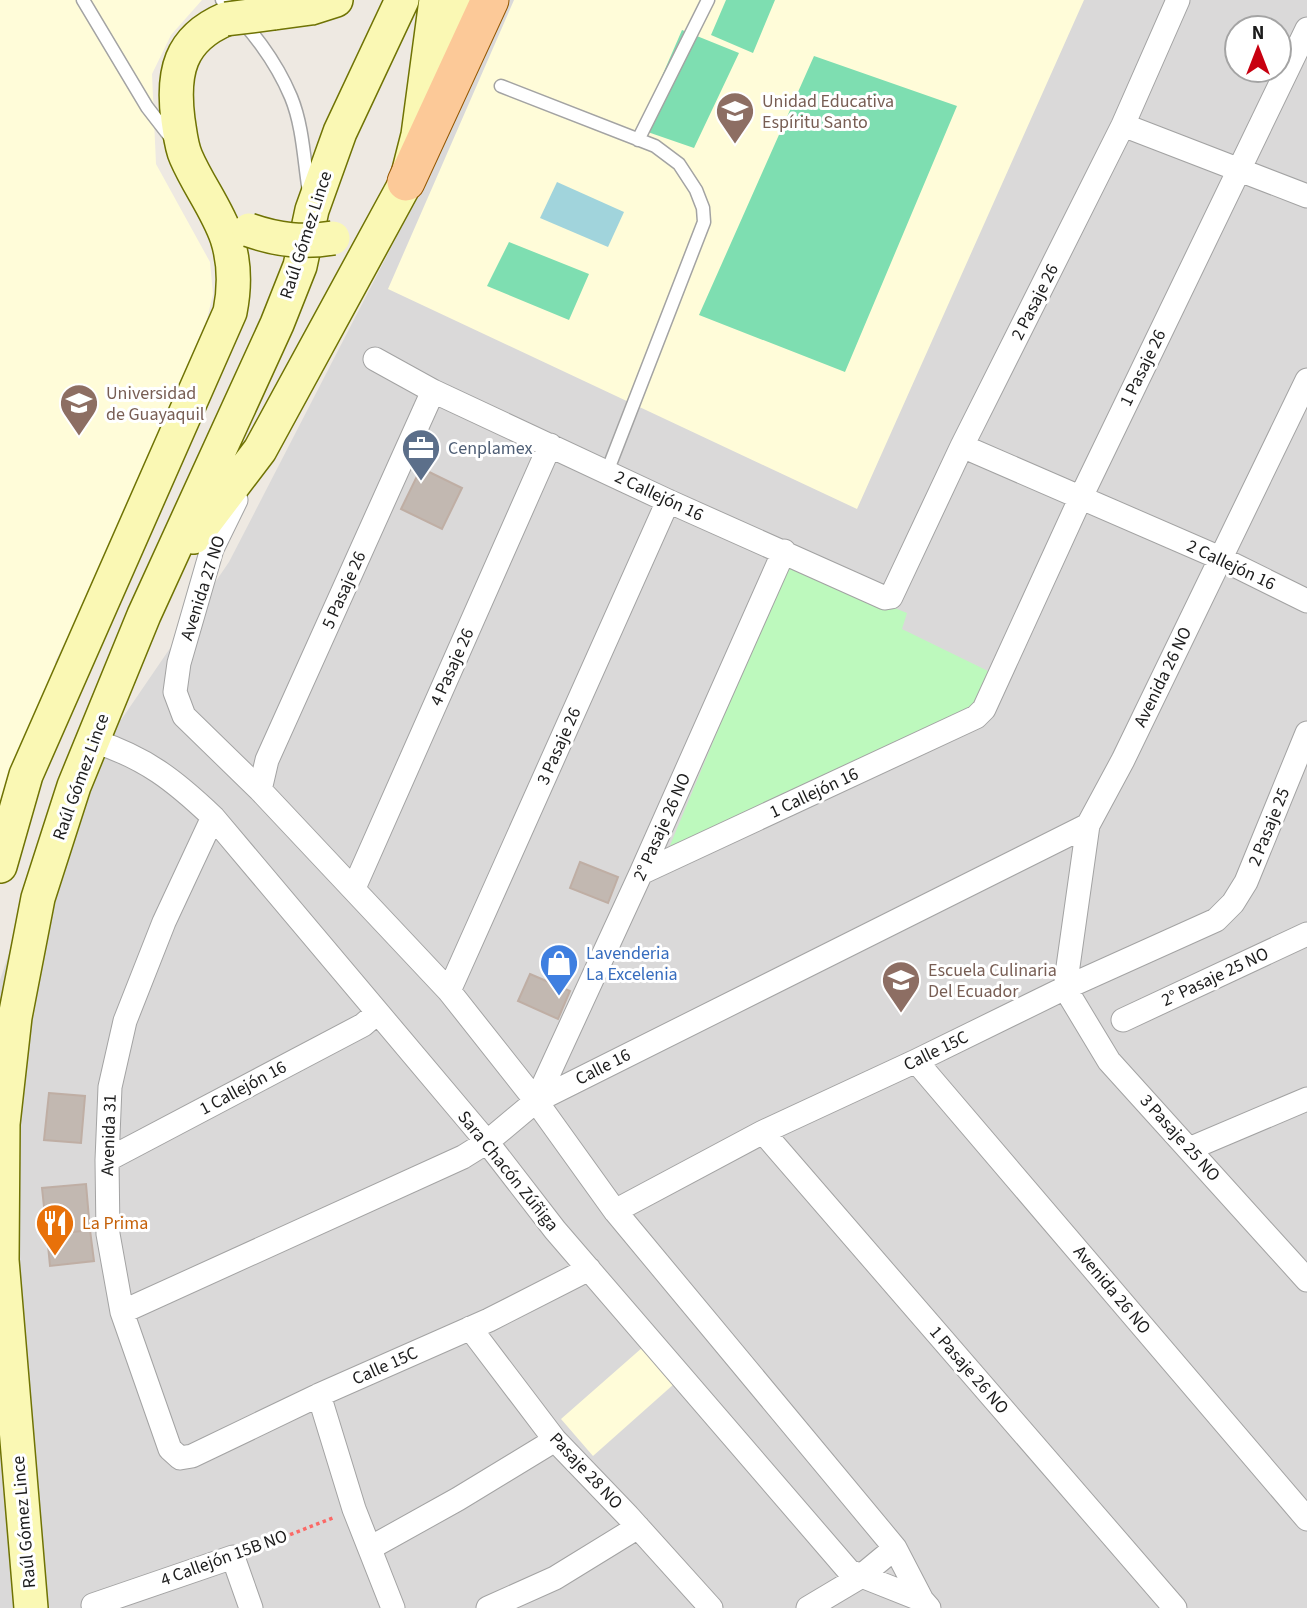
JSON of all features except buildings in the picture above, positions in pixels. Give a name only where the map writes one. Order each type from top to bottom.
[{"type":"main road","points":[[0,866],[26,775],[230,312],[234,293],[232,256],[227,237],[185,156],[175,99],[177,72],[188,47],[224,10],[274,13],[311,8],[336,0]]},
{"type":"main road","name":"Raúl Gómez Lince","points":[[31,1608],[2,1260],[3,1124],[15,1017],[38,898],[74,786],[145,615],[277,324],[300,266],[312,210],[340,132],[402,0]]},
{"type":"main road","points":[[418,135],[436,0]]},
{"type":"main road","points":[[205,191],[219,210],[249,230],[274,238],[295,241],[333,238],[366,223],[401,191],[451,31],[465,0]]},
{"type":"main road","points":[[145,615],[178,558],[260,450],[401,191],[490,0]]},
{"type":"street","name":"2 Pasaje 26","points":[[886,598],[892,596],[962,446],[1123,125],[1178,0]]},
{"type":"street","name":"1 Pasaje 26","points":[[984,709],[1081,497],[1307,29]]},
{"type":"street","points":[[1123,125],[1307,195]]},
{"type":"street","name":"2 Callejón 16","points":[[375,359],[433,391],[668,501],[886,598]]},
{"type":"street","name":"Avenida 26 NO","points":[[1065,988],[1088,825],[1123,760],[1307,380]]},
{"type":"street","name":"5 Pasaje 26","points":[[260,790],[267,760],[433,391]]},
{"type":"street","name":"4 Pasaje 26","points":[[354,888],[550,445]]},
{"type":"street","name":"2 Callejón 16","points":[[962,446],[1220,558],[1307,601]]},
{"type":"street","name":"Avenida 27 NO","points":[[176,691],[179,663],[212,549],[260,450]]},
{"type":"street","name":"3 Pasaje 26","points":[[449,991],[668,501]]},
{"type":"street","name":"2° Pasaje 26 NO","points":[[536,1101],[784,551]]},
{"type":"street","name":"Sara Chacón Zúñiga","points":[[176,691],[184,716],[260,790],[449,991],[536,1101],[615,1211],[895,1548],[925,1604]]},
{"type":"street","name":"1 Callejón 16","points":[[641,873],[976,717],[984,709]]},
{"type":"street","name":"2 Pasaje 25","points":[[1246,881],[1307,733]]},
{"type":"street","name":"Sara Chacón Zúñiga","points":[[94,741],[152,766],[178,784],[213,817],[487,1142],[589,1269],[849,1571],[925,1604]]},
{"type":"street","name":"Avenida 31","points":[[180,1458],[170,1449],[122,1312],[108,1234],[110,1087],[125,1021],[164,922],[213,817]]},
{"type":"street","name":"Calle 16","points":[[122,1312],[463,1157],[487,1142],[536,1101],[1088,825]]},
{"type":"street","name":"Calle 15C","points":[[615,1211],[763,1132],[1216,919],[1233,903],[1246,881]]},
{"type":"street","name":"2° Pasaje 25 NO","points":[[1123,1020],[1307,934]]},
{"type":"street","name":"3 Pasaje 25 NO","points":[[1065,988],[1109,1061],[1302,1267]]},
{"type":"street","name":"1 Callejón 16","points":[[107,1160],[363,1024],[377,1013]]},
{"type":"street","name":"Avenida 26 NO","points":[[916,1061],[1307,1520]]},
{"type":"street","points":[[1189,1149],[1307,1099]]},
{"type":"street","name":"1 Pasaje 26 NO","points":[[763,1132],[1175,1608]]},
{"type":"street","name":"Calle 15C","points":[[180,1458],[192,1456],[319,1395],[470,1328],[589,1269]]},
{"type":"street","name":"Pasaje 28 NO","points":[[470,1328],[555,1440],[711,1608]]},
{"type":"street","points":[[319,1395],[354,1509],[393,1608]]},
{"type":"street","points":[[370,1548],[555,1440]]},
{"type":"street","points":[[488,1608],[555,1578],[638,1527]]},
{"type":"street","points":[[808,1608],[860,1577],[895,1548]]},
{"type":"street","points":[[233,1557],[251,1608]]},
{"type":"street","name":"4 Callejón 15B NO","points":[[93,1605],[233,1557]]},
{"type":"lane","points":[[83,0],[147,107],[185,156]]},
{"type":"lane","points":[[638,140],[708,0]]},
{"type":"lane","points":[[224,10],[257,37],[291,97],[301,138],[312,210]]},
{"type":"lane","points":[[501,86],[655,146],[679,164],[696,190],[703,208],[704,222],[607,472]]},
{"type":"path","name":"4 Callejón 15B NO","points":[[233,1557],[354,1509]]},
{"type":"shaded area","name":"Universidad de Guayaquil","points":[[0,0],[202,0],[171,35],[152,74],[156,164],[210,262],[213,294],[207,319],[71,638],[64,644],[55,662],[56,679],[22,741],[0,807]]},
{"type":"shaded area","points":[[504,0],[1307,0],[1307,1608],[0,1608],[0,980],[96,694],[121,720],[229,562],[411,209]]},
{"type":"shaded area","name":"Unidad Educativa Espíritu Santo","points":[[514,0],[1084,0],[857,509],[388,289]]},
{"type":"shaded area","points":[[643,1347],[674,1384],[593,1456],[561,1419]]},
{"type":"green space","points":[[726,0],[775,0],[753,53],[711,35]]},
{"type":"green space","points":[[682,30],[739,53],[694,148],[639,129]]},
{"type":"green space","points":[[814,56],[957,106],[845,372],[699,315]]},
{"type":"green space","points":[[509,242],[589,274],[569,320],[487,286]]},
{"type":"green space","points":[[787,564],[907,613],[902,629],[988,671],[979,702],[666,855]]},
{"type":"water","points":[[557,182],[624,212],[608,247],[540,218]]},
{"type":"place","name":"Unidad Educativa Espíritu Santo","points":[[735,145]]},
{"type":"place","name":"Universidad de Guayaquil","points":[[79,437]]},
{"type":"place","name":"Cenplamex","points":[[421,482]]},
{"type":"place","name":"Lavenderia La Excelenia","points":[[559,997]]},
{"type":"place","name":"Escuela Culinaria Del Ecuador","points":[[901,1014]]},
{"type":"place","name":"La Prima","points":[[55,1257]]}]
